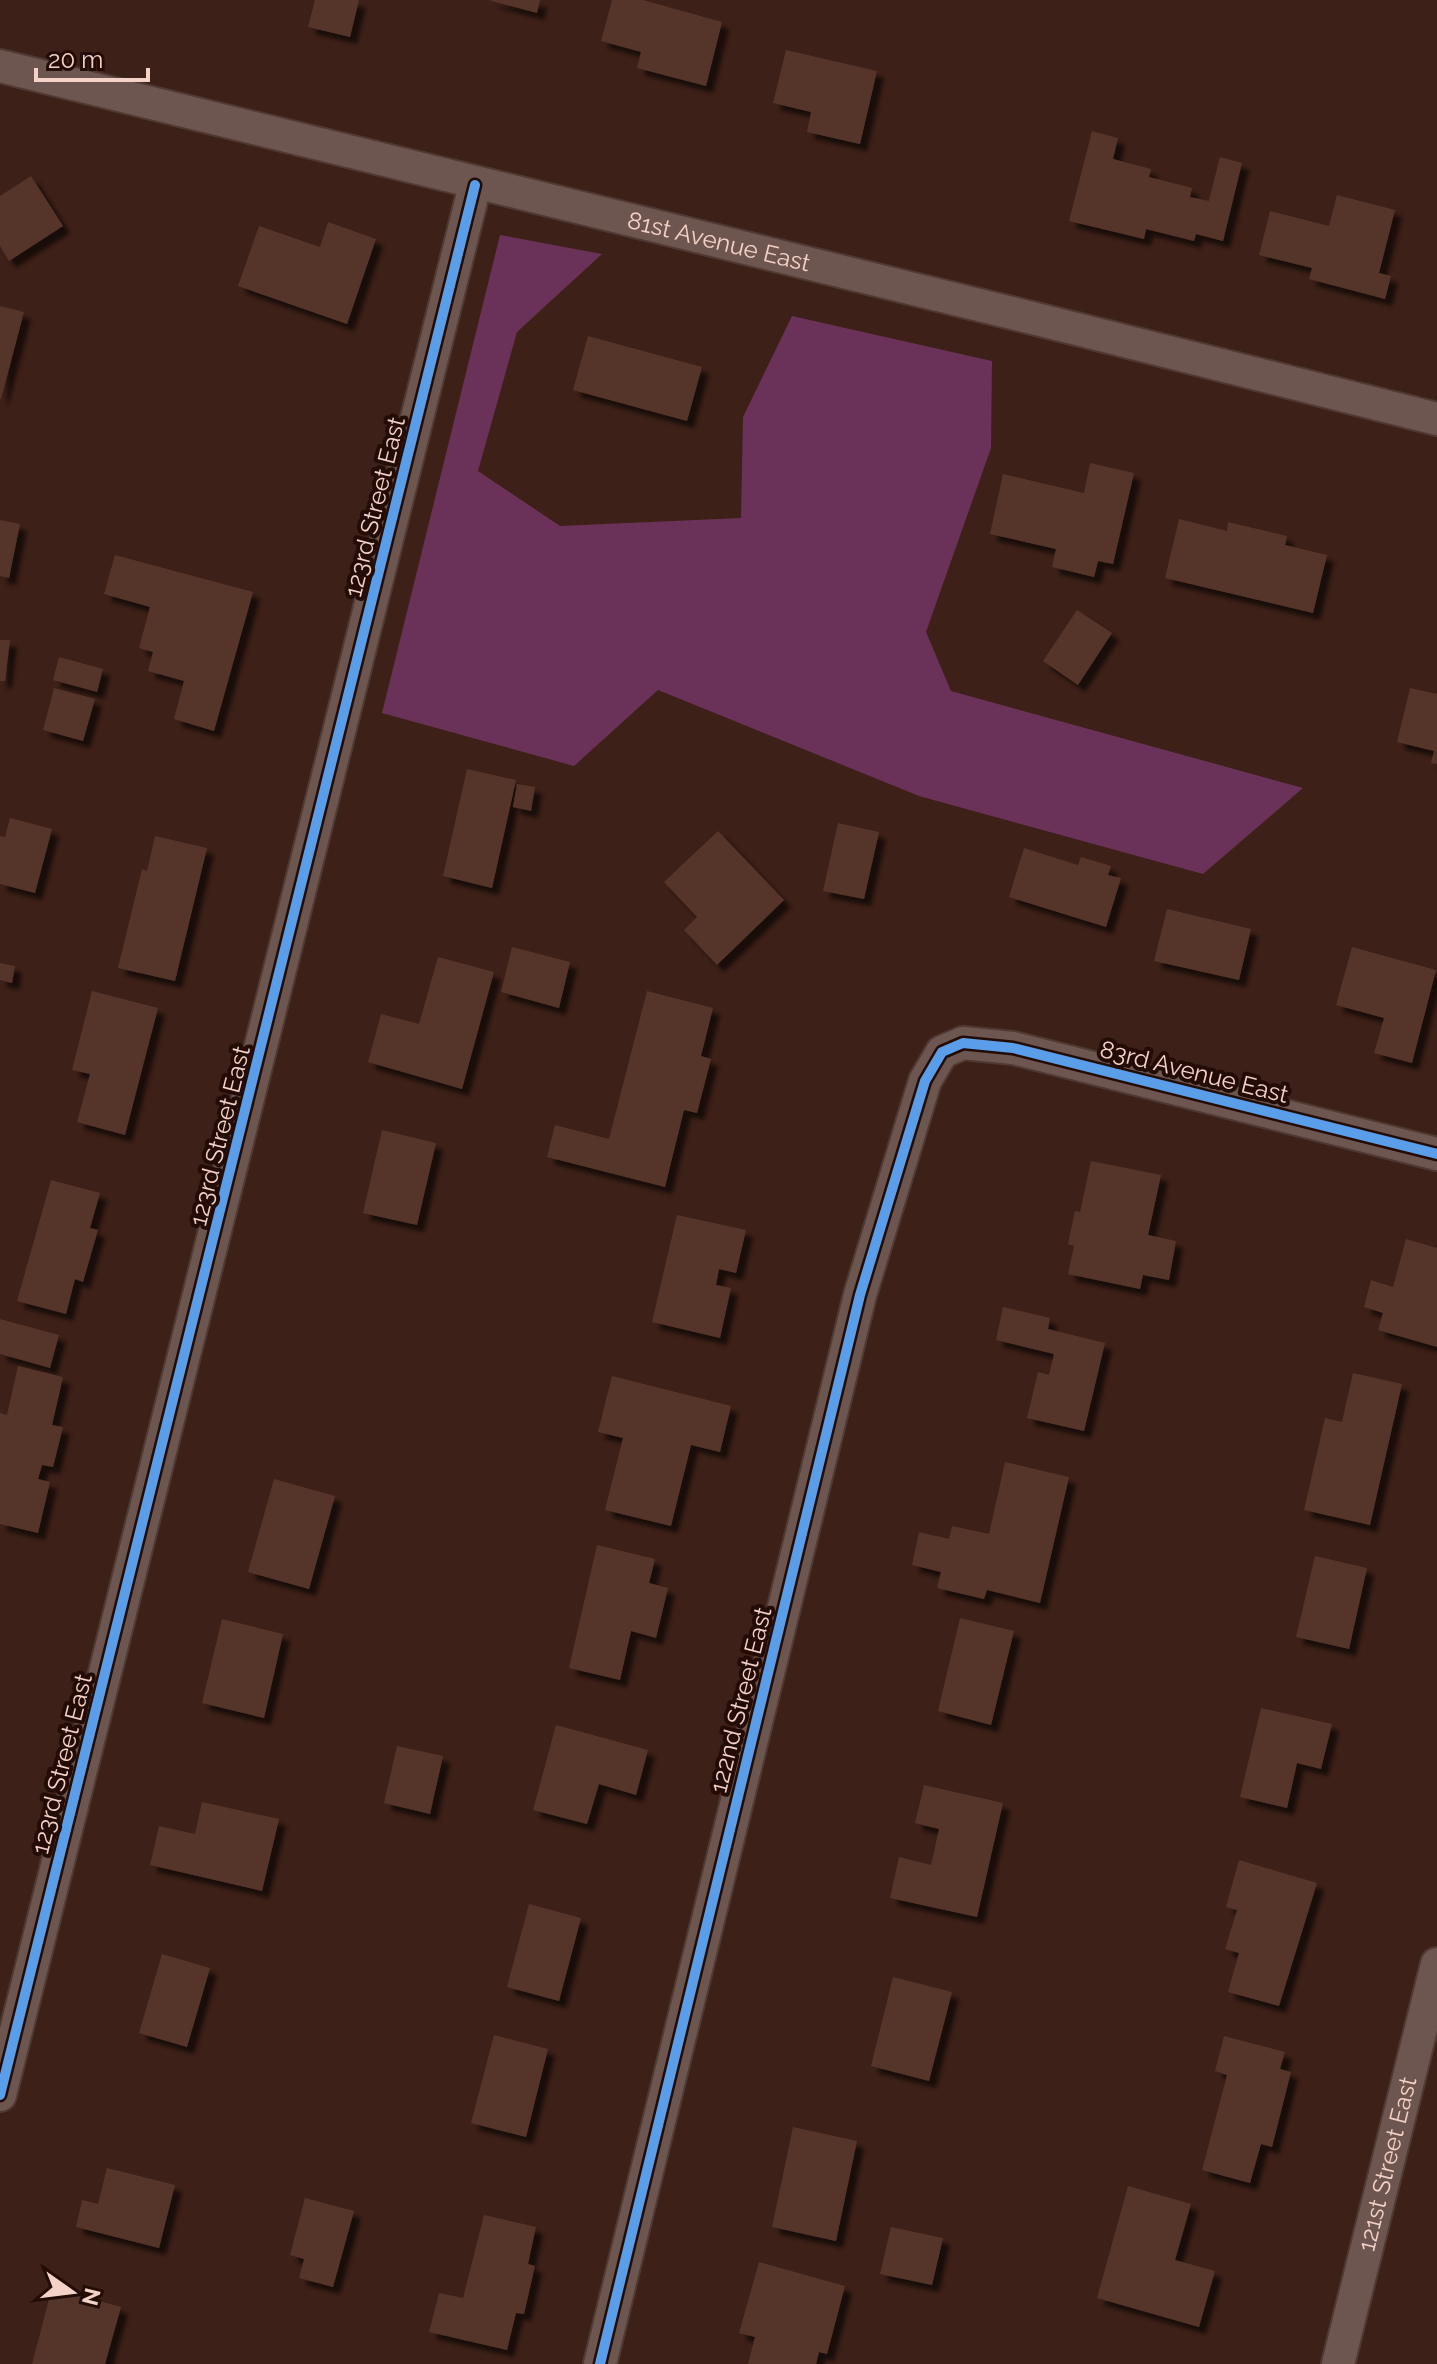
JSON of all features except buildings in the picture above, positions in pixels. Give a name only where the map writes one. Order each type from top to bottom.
[{"type":"street","name":"81st Avenue East","points":[[0,66],[475,185],[1027,314],[1437,419]]},
{"type":"street","name":"123rd Street East","points":[[0,2095],[475,185]]},
{"type":"street","name":"83rd Avenue East","points":[[942,1052],[963,1043],[1013,1048],[1437,1154]]},
{"type":"street","name":"122nd Street East","points":[[600,2364],[860,1295],[925,1081],[942,1052]]},
{"type":"street","name":"121st Street East","points":[[1338,2364],[1437,1964]]},
{"type":"shaded area","points":[[500,235],[602,254],[517,332],[478,471],[560,526],[741,518],[743,417],[792,316],[992,361],[991,448],[926,632],[951,691],[1303,788],[1203,874],[919,796],[658,690],[574,766],[382,713]]},
{"type":"cycle path","points":[[0,2095],[475,185]]},
{"type":"cycle path","points":[[600,2364],[860,1295],[925,1081],[942,1052],[963,1043],[1013,1048],[1437,1154]]}]
